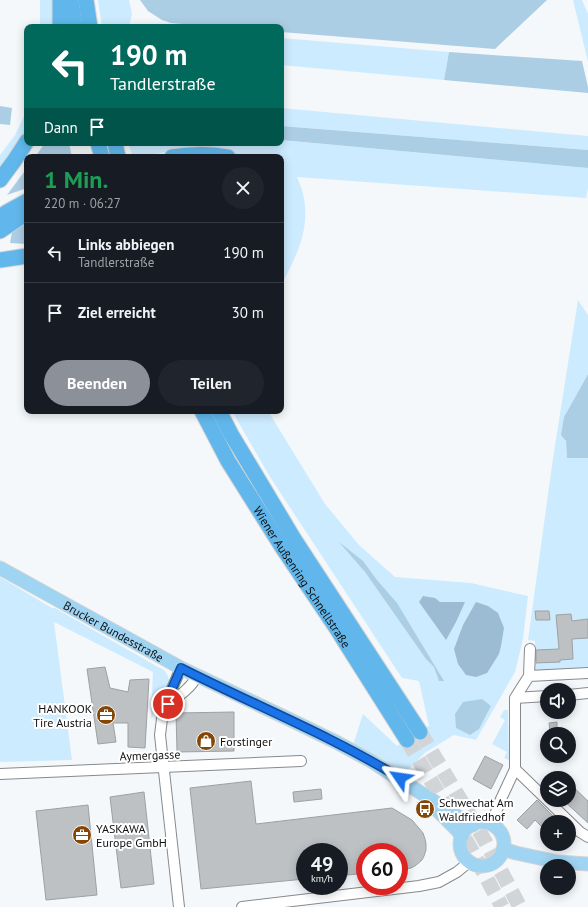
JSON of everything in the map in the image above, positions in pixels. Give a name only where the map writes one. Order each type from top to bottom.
[{"type":"highway","points":[[60,0],[60,24]]},
{"type":"highway","points":[[71,0],[75,24]]},
{"type":"highway","points":[[86,0],[90,24]]},
{"type":"highway","points":[[0,180],[24,146]]},
{"type":"highway","points":[[188,154],[212,154]]},
{"type":"highway","points":[[0,217],[24,203]]},
{"type":"highway","points":[[0,231],[24,215]]},
{"type":"highway","points":[[0,260],[24,256]]},
{"type":"highway","name":"Wiener Außenring Schnellstraße","points":[[204,414],[228,460],[282,547],[335,626],[407,740]]},
{"type":"highway","name":"Wiener Außenring Schnellstraße","points":[[221,414],[231,434],[294,538],[420,732]]},
{"type":"highway","points":[[228,414],[231,434]]},
{"type":"main road","name":"Brucker Bundesstraße","points":[[0,568],[181,668],[336,742],[371,761],[420,792]]},
{"type":"main road","points":[[420,792],[457,816],[473,824]]},
{"type":"main road","points":[[420,792],[458,830],[462,836]]},
{"type":"main road","points":[[482,823],[491,825],[497,829],[501,835],[504,842],[503,849],[500,857],[493,863],[485,866],[477,866],[469,862],[462,853],[460,842],[462,836],[464,831],[473,824],[482,823]]},
{"type":"main road","points":[[503,849],[558,862],[588,864]]},
{"type":"street","points":[[491,825],[515,769],[515,698],[528,676],[530,649]]},
{"type":"street","points":[[179,907],[160,735],[162,719],[171,691],[181,668]]},
{"type":"street","points":[[528,676],[588,673]]},
{"type":"street","points":[[168,704],[183,693],[194,682],[197,676]]},
{"type":"street","points":[[576,694],[588,693]]},
{"type":"street","points":[[515,698],[540,696]]},
{"type":"street","name":"Aymergasse","points":[[0,774],[301,761]]},
{"type":"street","points":[[515,769],[540,793]]},
{"type":"street","points":[[554,807],[580,832],[588,837]]},
{"type":"street","points":[[242,907],[412,887],[439,882],[457,872],[469,862]]},
{"type":"shaded area","points":[[40,0],[54,0],[53,24],[40,24]]},
{"type":"shaded area","points":[[98,0],[129,0],[132,14],[130,24],[102,24]]},
{"type":"shaded area","points":[[140,0],[547,0],[495,49],[284,32],[284,24],[171,23],[162,20],[148,11]]},
{"type":"shaded area","points":[[573,0],[582,0],[588,14],[588,62]]},
{"type":"shaded area","points":[[284,38],[449,52],[444,80],[284,65]]},
{"type":"shaded area","points":[[449,52],[582,61],[588,93],[444,80]]},
{"type":"shaded area","points":[[0,106],[12,108],[10,125],[0,124]]},
{"type":"shaded area","points":[[284,108],[588,136],[588,150],[284,126]]},
{"type":"shaded area","points":[[24,116],[24,135],[0,171],[0,155],[15,135]]},
{"type":"shaded area","points":[[284,126],[588,150],[588,168],[284,140]]},
{"type":"shaded area","points":[[284,140],[588,168],[588,188],[586,198],[297,177],[303,192],[305,206],[304,230],[297,252],[284,279],[284,154],[232,154],[213,149],[193,147],[158,154],[132,154],[129,146],[284,146]]},
{"type":"shaded area","points":[[43,146],[70,146],[71,154],[37,154]]},
{"type":"shaded area","points":[[24,172],[24,189],[7,195]]},
{"type":"shaded area","points":[[24,225],[24,244],[10,243],[12,232]]},
{"type":"shaded area","points":[[578,300],[588,315],[588,374],[564,417],[567,457],[588,458],[588,667],[535,671],[535,641],[528,640],[553,458]]},
{"type":"shaded area","points":[[588,374],[588,458],[567,458],[566,441],[561,435],[564,417]]},
{"type":"shaded area","points":[[234,414],[270,414],[325,504],[359,545],[395,577],[471,583],[528,596],[523,639],[515,672],[476,740],[454,735],[426,752],[403,774],[353,745],[363,714],[397,746],[429,726],[419,681],[402,678],[270,477]]},
{"type":"shaded area","points":[[339,542],[363,561],[397,603],[444,681],[439,681],[434,667],[426,659],[365,572]]},
{"type":"shaded area","points":[[0,577],[52,608],[55,608],[164,670],[168,676],[169,684],[163,702],[156,707],[152,719],[153,672],[54,622],[72,760],[0,762]]},
{"type":"shaded area","points":[[423,596],[435,598],[440,602],[465,602],[446,640],[419,602]]},
{"type":"shaded area","points":[[476,602],[488,606],[498,613],[504,628],[499,654],[487,673],[476,677],[466,675],[458,664],[454,649],[463,625]]},
{"type":"shaded area","points":[[482,699],[491,706],[479,729],[470,735],[456,728],[455,714],[463,702]]},
{"type":"shaded area","points":[[504,710],[508,710],[509,760],[504,758],[507,752],[492,744],[505,720],[500,717]]},
{"type":"building","points":[[535,611],[549,611],[550,620],[536,620]]},
{"type":"building","points":[[571,614],[572,621],[588,619],[588,638],[572,639],[573,659],[560,660],[560,662],[536,663],[536,650],[559,649],[556,615]]},
{"type":"building","points":[[105,667],[110,688],[128,692],[130,680],[149,679],[145,748],[128,747],[128,723],[113,723],[116,742],[98,744],[87,669]]},
{"type":"building","name":"Forstinger","points":[[234,712],[234,751],[177,752],[176,713]]},
{"type":"building","points":[[557,722],[557,727],[549,727],[549,723]]},
{"type":"building","points":[[485,756],[503,765],[491,789],[473,779]]},
{"type":"building","points":[[251,781],[256,824],[392,808],[412,820],[423,833],[426,850],[422,860],[415,866],[408,868],[408,843],[356,843],[356,874],[348,875],[348,843],[296,843],[296,880],[201,889],[190,788]]},
{"type":"building","points":[[321,789],[322,799],[294,802],[293,792]]},
{"type":"building","points":[[576,790],[588,801],[588,823],[571,807],[576,807]]},
{"type":"building","points":[[144,792],[154,884],[121,888],[110,797]]},
{"type":"building","points":[[537,800],[540,803],[540,807],[544,807],[552,815],[540,815],[540,825],[535,820],[527,829],[517,820]]},
{"type":"building","points":[[88,805],[97,895],[46,900],[36,811]]},
{"type":"tunnel","points":[[420,732],[485,841],[520,907]]},
{"type":"tunnel","points":[[407,740],[471,849],[502,907]]},
{"type":"place","name":"HANKOOK Tire Austria","points":[[106,715]]},
{"type":"place","name":"Forstinger","points":[[206,741]]},
{"type":"place","name":"Schwechat Am Waldfriedhof","points":[[425,809]]},
{"type":"place","name":"YASKAWA Europe GmbH","points":[[82,835]]},
{"type":"route","points":[[168,704],[171,691],[181,668],[336,742],[400,778]]}]
